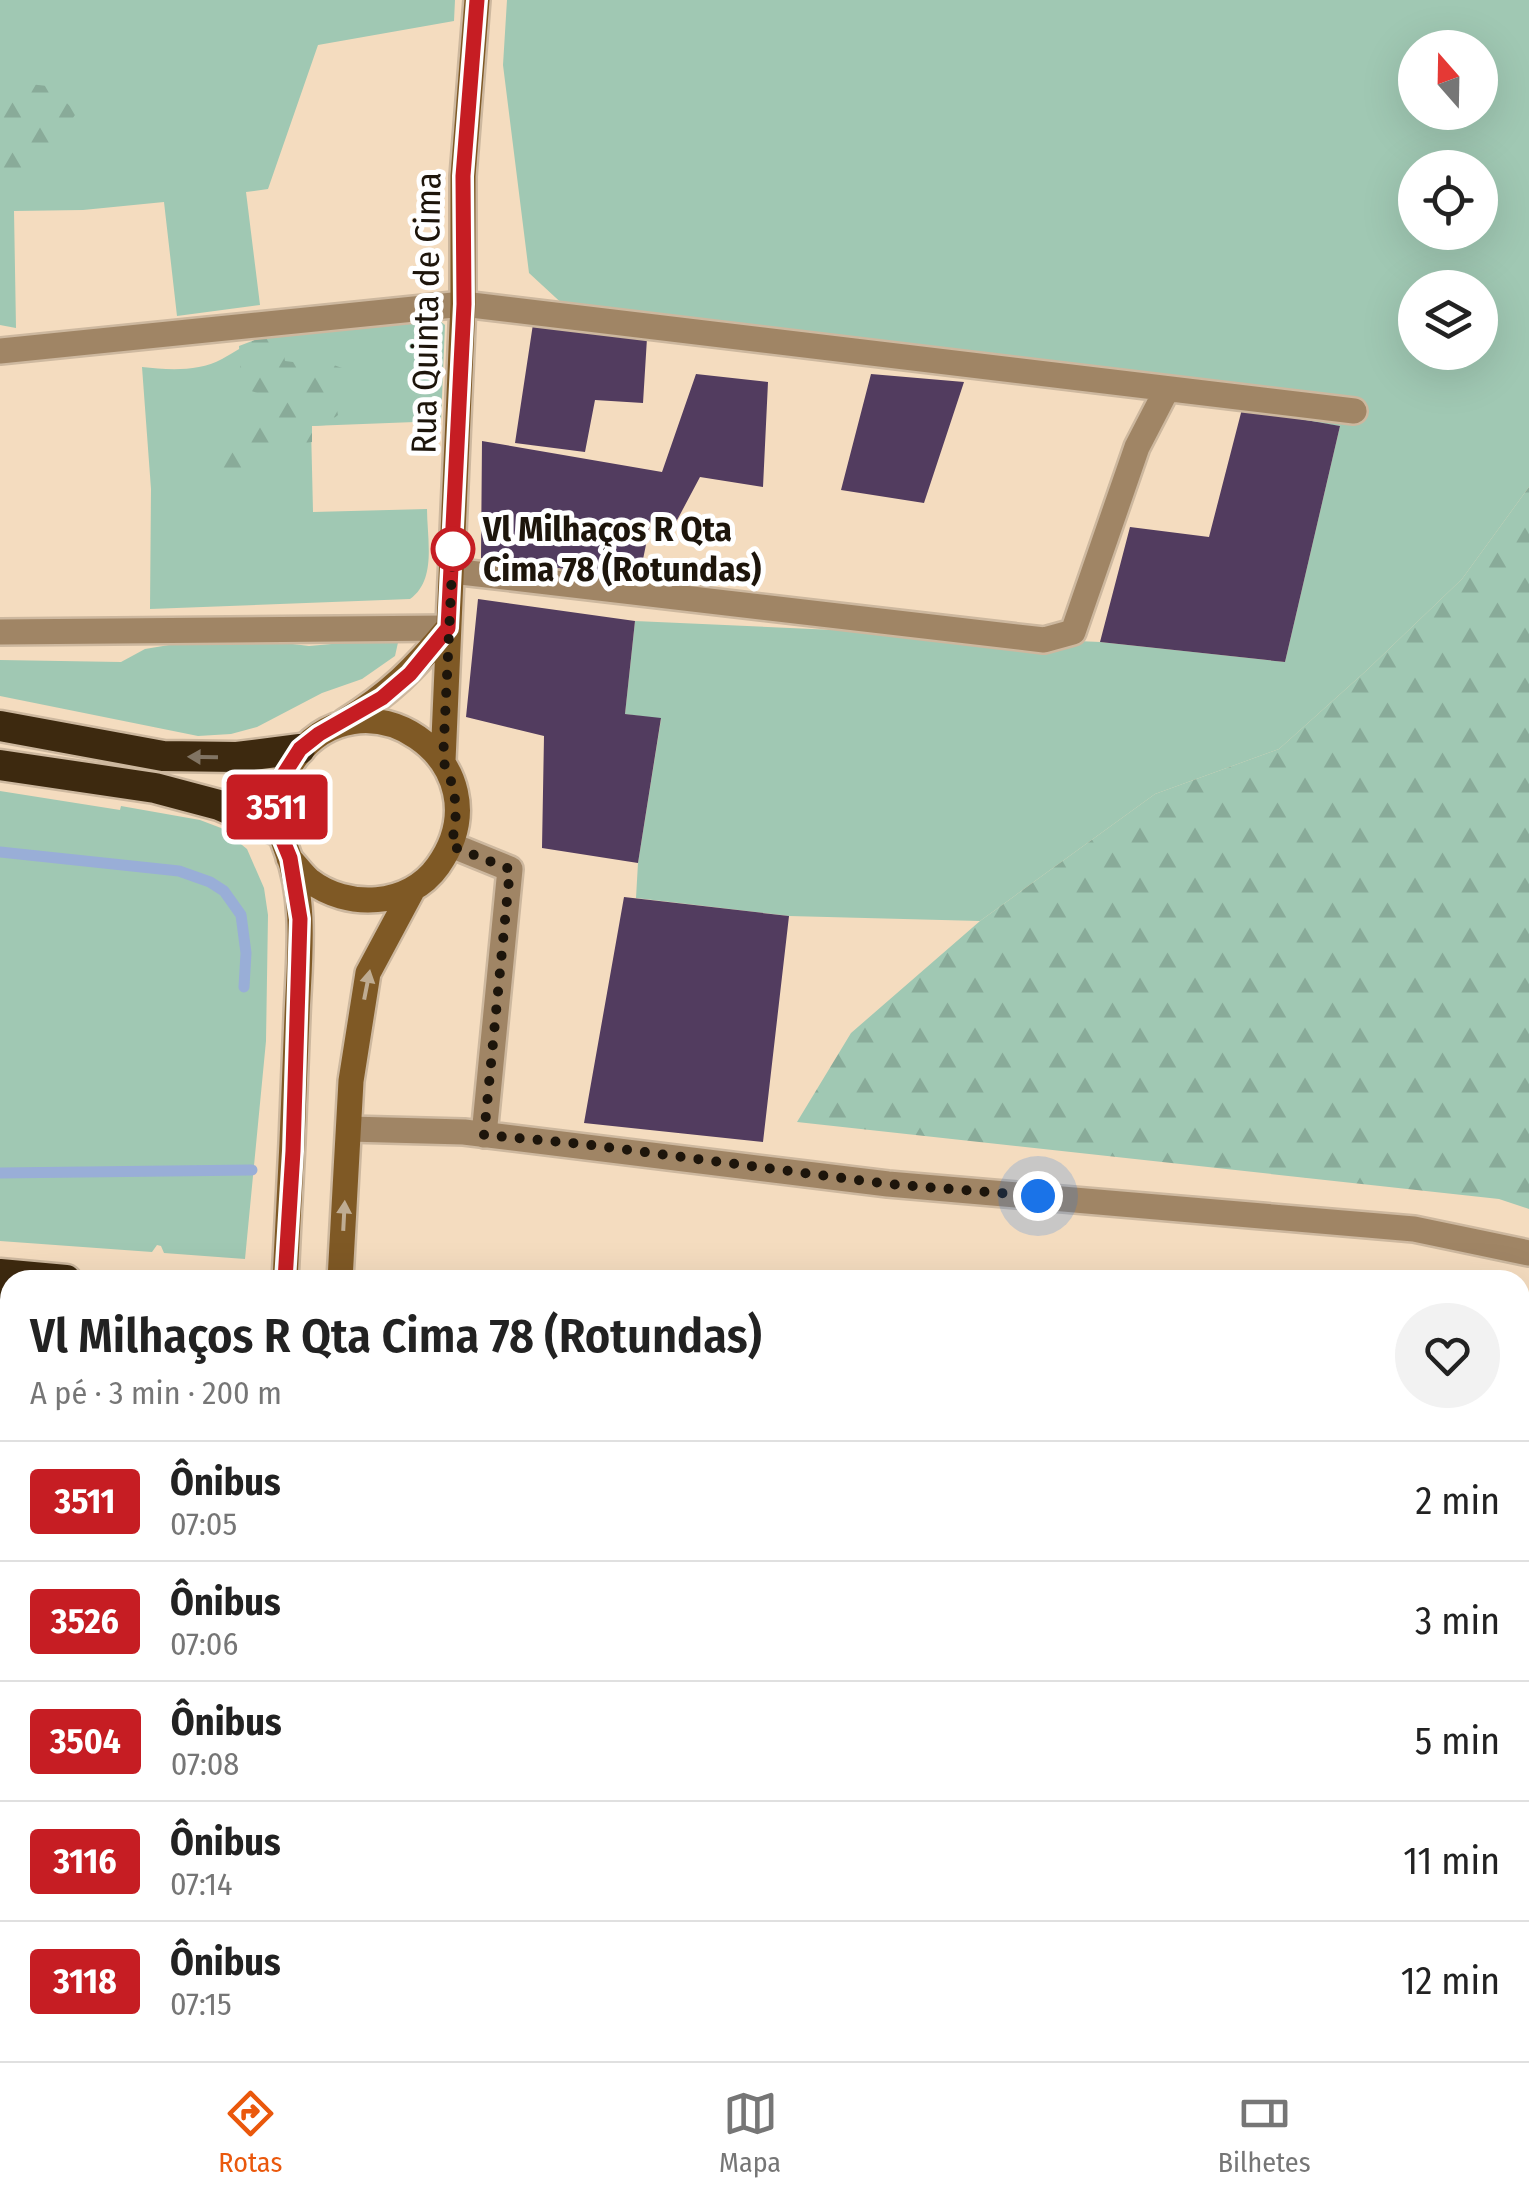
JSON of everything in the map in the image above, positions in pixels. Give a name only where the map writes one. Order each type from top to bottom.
[{"type":"highway","points":[[0,726],[163,756],[236,757],[300,749]]},
{"type":"highway","points":[[0,765],[154,788],[219,805],[284,844]]},
{"type":"street","name":"Rua Quinta de Cima","points":[[443,761],[464,304],[463,176],[477,0]]},
{"type":"street","points":[[0,351],[464,304],[1354,411]]},
{"type":"street","points":[[452,571],[1044,640],[1073,632],[1137,447],[1167,389]]},
{"type":"street","points":[[0,632],[448,628]]},
{"type":"street","points":[[286,1270],[300,919],[277,802],[284,774],[300,749],[382,698],[410,674],[448,628]]},
{"type":"street","points":[[284,844],[308,880],[331,894],[358,900],[386,899],[413,889],[435,870],[451,846],[458,817],[455,788],[443,761],[419,737],[388,722],[340,724]]},
{"type":"street","points":[[451,846],[510,869],[484,1135]]},
{"type":"street","points":[[341,1270],[350,1080],[368,972],[413,889]]},
{"type":"street","points":[[348,1140],[484,1135],[583,1144],[888,1184],[1414,1228],[1529,1253]]},
{"type":"green space","points":[[0,0],[455,0],[454,21],[318,45],[268,189],[246,192],[260,305],[177,316],[164,202],[83,210],[14,211],[16,328],[0,325]]},
{"type":"green space","points":[[507,0],[1529,0],[1529,487],[1462,579],[1279,749],[1155,794],[980,921],[789,916],[636,898],[661,719],[625,714],[635,621],[1100,642],[1285,662],[1340,426],[568,309],[529,273],[503,65]]},
{"type":"green space","points":[[0,69],[12,82],[47,86],[77,112],[60,137],[56,169],[23,185],[3,182],[0,177]]},
{"type":"green space","points":[[435,317],[445,325],[441,421],[311,426],[313,512],[427,509],[429,558],[418,591],[410,599],[150,609],[151,489],[142,367],[203,366],[265,336]]},
{"type":"green space","points":[[265,336],[282,343],[285,361],[313,369],[325,362],[345,369],[348,388],[335,400],[338,415],[326,425],[312,426],[312,442],[276,445],[258,463],[258,478],[231,480],[216,470],[214,457],[226,445],[242,445],[239,427],[244,417],[263,411],[270,397],[248,390],[241,377],[239,346]]},
{"type":"green space","points":[[1529,487],[1529,1209],[1499,1199],[797,1122],[851,1033],[980,921],[1155,794],[1279,749],[1462,579]]},
{"type":"green space","points":[[399,638],[395,656],[362,679],[322,693],[257,727],[231,734],[198,736],[0,696],[0,660],[121,662],[145,649],[169,645],[268,641],[309,646]]},
{"type":"green space","points":[[0,791],[200,820],[221,828],[247,849],[264,888],[268,915],[266,1041],[245,1259],[164,1253],[157,1245],[152,1252],[0,1241]]},
{"type":"building","points":[[533,324],[647,338],[643,403],[595,400],[585,452],[515,443]]},
{"type":"building","points":[[696,374],[768,382],[763,487],[700,477],[675,524],[652,515],[639,579],[481,558],[482,441],[662,472]]},
{"type":"building","points":[[871,374],[964,382],[924,503],[841,490]]},
{"type":"building","points":[[1242,409],[1340,426],[1285,662],[1100,642],[1130,527],[1209,537]]},
{"type":"building","points":[[478,599],[635,621],[625,714],[661,718],[638,863],[542,848],[544,736],[466,717]]},
{"type":"building","points":[[624,897],[789,916],[763,1142],[584,1123]]},
{"type":"waterway","points":[[0,852],[179,871],[210,882],[224,891],[241,915],[246,953],[244,987]]},
{"type":"waterway","points":[[0,1173],[252,1170]]},
{"type":"bus line","name":"3511","points":[[286,1270],[300,919],[290,858],[279,831],[277,802],[284,774],[300,749],[382,698],[410,674],[448,628],[464,304],[463,176],[477,0]]},
{"type":"place","name":"Vl Milhaços R Qta Cima 78 (Rotundas)","points":[[453,549]]},
{"type":"route","points":[[453,549],[443,761],[455,788],[458,817],[451,846],[510,869],[484,1135],[888,1184],[1038,1196]]}]
